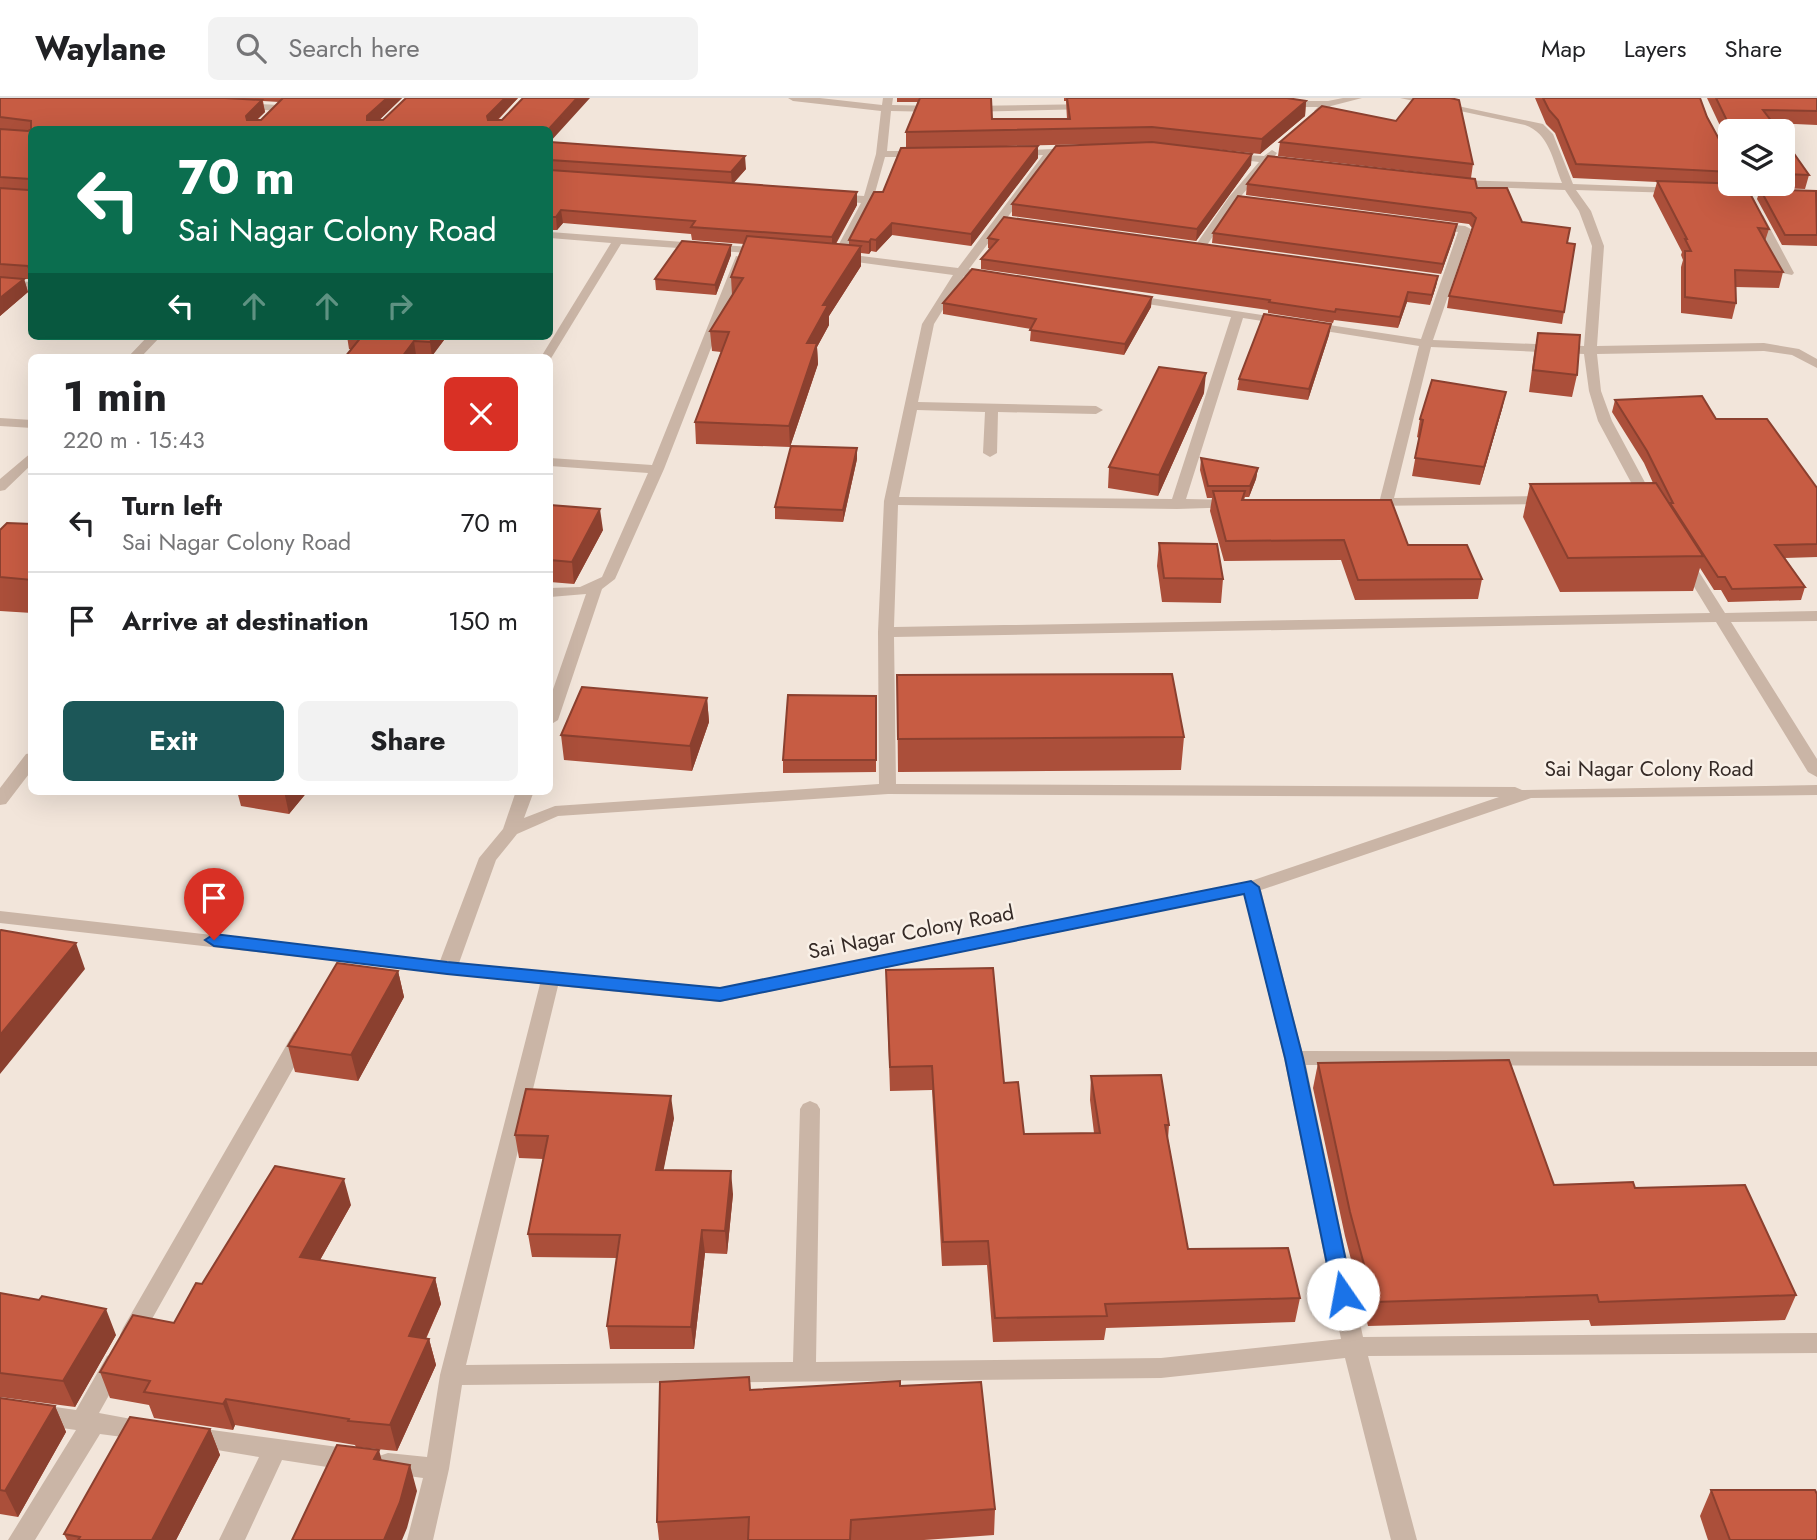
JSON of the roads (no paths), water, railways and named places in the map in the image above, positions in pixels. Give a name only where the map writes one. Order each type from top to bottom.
[{"type":"street","points":[[793,98],[981,109],[1100,106]]},
{"type":"street","points":[[981,109],[989,98]]},
{"type":"street","points":[[1276,104],[1328,104],[1357,98]]},
{"type":"street","points":[[1405,98],[1539,127],[1548,134],[1569,187],[1585,211],[1598,246],[1590,350],[1595,391],[1639,499],[1660,520]]},
{"type":"street","points":[[838,257],[868,200],[881,154],[886,103]]},
{"type":"street","points":[[1307,122],[1328,104]]},
{"type":"street","points":[[225,105],[281,108],[263,122]]},
{"type":"street","points":[[1201,246],[1265,159],[1286,141]]},
{"type":"street","points":[[999,153],[1089,150]]},
{"type":"street","points":[[888,789],[886,632],[891,501],[928,324],[961,272],[1051,152]]},
{"type":"street","points":[[881,154],[933,154]]},
{"type":"street","points":[[1214,154],[1305,164]]},
{"type":"street","points":[[1435,181],[1691,190]]},
{"type":"street","points":[[1795,193],[1817,195]]},
{"type":"street","points":[[1747,196],[1788,273]]},
{"type":"street","points":[[826,197],[868,200]]},
{"type":"street","points":[[1233,199],[1246,201]]},
{"type":"street","points":[[999,219],[1013,221]]},
{"type":"street","points":[[1386,503],[1440,280],[1465,229],[1424,224]]},
{"type":"street","points":[[553,235],[770,252]]},
{"type":"street","points":[[549,354],[618,240]]},
{"type":"street","points":[[1188,244],[1215,247]]},
{"type":"street","points":[[553,592],[573,593],[595,589],[608,579],[657,469],[743,250]]},
{"type":"street","points":[[824,256],[1000,278]]},
{"type":"street","points":[[0,284],[28,286]]},
{"type":"street","points":[[1119,296],[1426,343],[1590,350],[1764,347],[1795,352],[1817,364]]},
{"type":"street","points":[[1177,505],[1238,314]]},
{"type":"street","points":[[137,354],[151,340]]},
{"type":"street","points":[[910,406],[1096,410]]},
{"type":"street","points":[[990,453],[992,408]]},
{"type":"street","points":[[0,422],[28,424]]},
{"type":"street","points":[[0,487],[28,460]]},
{"type":"street","points":[[553,462],[657,469]]},
{"type":"street","points":[[1358,503],[1564,500]]},
{"type":"street","points":[[891,501],[1247,504]]},
{"type":"street","points":[[1673,542],[1817,772]]},
{"type":"street","points":[[553,711],[595,589]]},
{"type":"street","points":[[886,632],[1817,616]]},
{"type":"street","points":[[0,800],[28,763]]},
{"type":"street","points":[[512,830],[555,811],[888,789],[1529,793]]},
{"type":"street","name":"Sai Nagar Colony Road","points":[[0,916],[447,968],[720,995],[1251,887],[1529,793],[1817,790]]},
{"type":"street","points":[[447,968],[488,858],[512,830],[524,795]]},
{"type":"street","points":[[1251,887],[1294,1058],[1354,1347],[1404,1540]]},
{"type":"street","points":[[334,979],[348,955]]},
{"type":"street","points":[[420,1540],[438,1469],[452,1375],[551,977]]},
{"type":"street","points":[[21,1540],[314,1015]]},
{"type":"street","points":[[1294,1058],[1817,1059]]},
{"type":"street","points":[[804,1372],[810,1109]]},
{"type":"street","points":[[452,1375],[1161,1368],[1354,1347],[1817,1343]]},
{"type":"street","points":[[0,1409],[275,1449],[438,1469]]},
{"type":"street","points":[[232,1540],[275,1449]]}]
